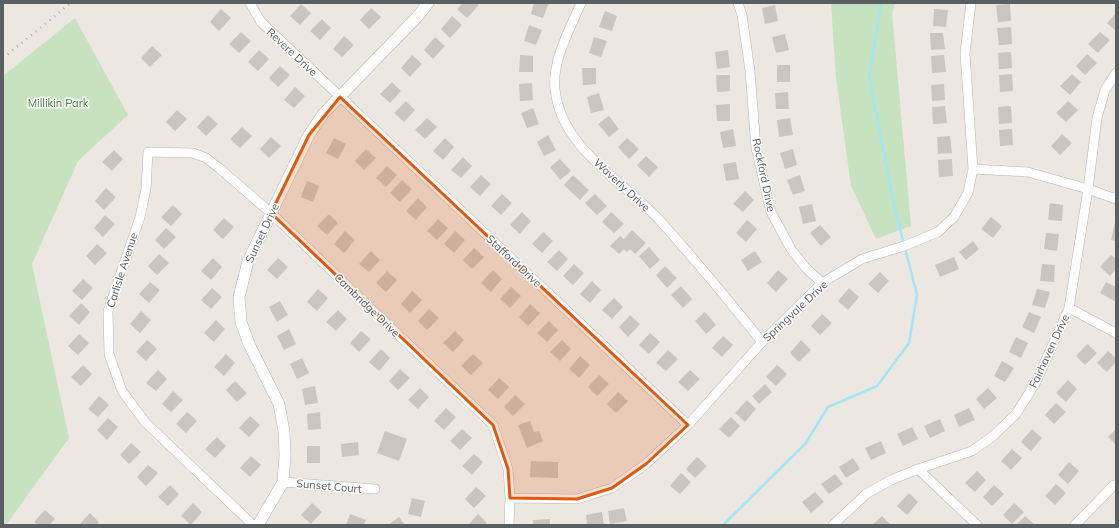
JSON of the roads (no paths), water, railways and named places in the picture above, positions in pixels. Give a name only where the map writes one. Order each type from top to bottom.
[{"type":"street","name":"Revere Drive","points":[[250,3],[260,22],[340,97]]},
{"type":"street","name":"Sunset Drive","points":[[258,525],[283,482],[285,455],[284,431],[279,404],[249,344],[241,322],[239,297],[248,261],[309,135],[323,114],[417,17],[428,3]]},
{"type":"street","name":"Waverly Drive","points":[[581,3],[562,47],[556,68],[555,89],[559,111],[569,132],[587,153],[661,222],[762,342]]},
{"type":"street","name":"Rockford Drive","points":[[738,3],[742,15],[750,71],[756,148],[771,212],[791,249],[805,267],[822,283]]},
{"type":"street","name":"Springvale Drive","points":[[510,498],[578,499],[612,488],[646,464],[688,425],[762,342],[822,283],[862,259],[904,246],[938,232],[954,217],[968,193],[973,169],[965,53],[971,3]]},
{"type":"street","name":"Fairhaven Drive","points":[[832,525],[866,494],[891,480],[918,469],[972,451],[993,436],[1016,414],[1036,382],[1070,308],[1097,118],[1105,90],[1116,73]]},
{"type":"street","name":"Stafford Drive","points":[[340,97],[688,425]]},
{"type":"street","name":"Cambridge Drive","points":[[148,152],[193,153],[206,158],[219,168],[271,213],[494,425],[508,469],[510,498],[509,525]]},
{"type":"street","name":"Carlisle Avenue","points":[[148,152],[146,189],[140,217],[108,311],[109,354],[122,391],[145,422],[252,525]]},
{"type":"street","points":[[973,169],[1028,172],[1088,189],[1116,199]]},
{"type":"street","points":[[1070,308],[1116,333]]},
{"type":"street","points":[[918,469],[977,525]]},
{"type":"street","name":"Sunset Court","points":[[283,482],[375,489]]},
{"type":"street","points":[[1075,525],[1114,485]]},
{"type":"waterway","points":[[723,525],[805,444],[828,407],[877,386],[909,343],[917,295],[895,209],[869,77],[881,3]]},
{"type":"railway","points":[[3,58],[71,3]]},
{"type":"park label","name":"Millikin Park","points":[[58,103]]}]
